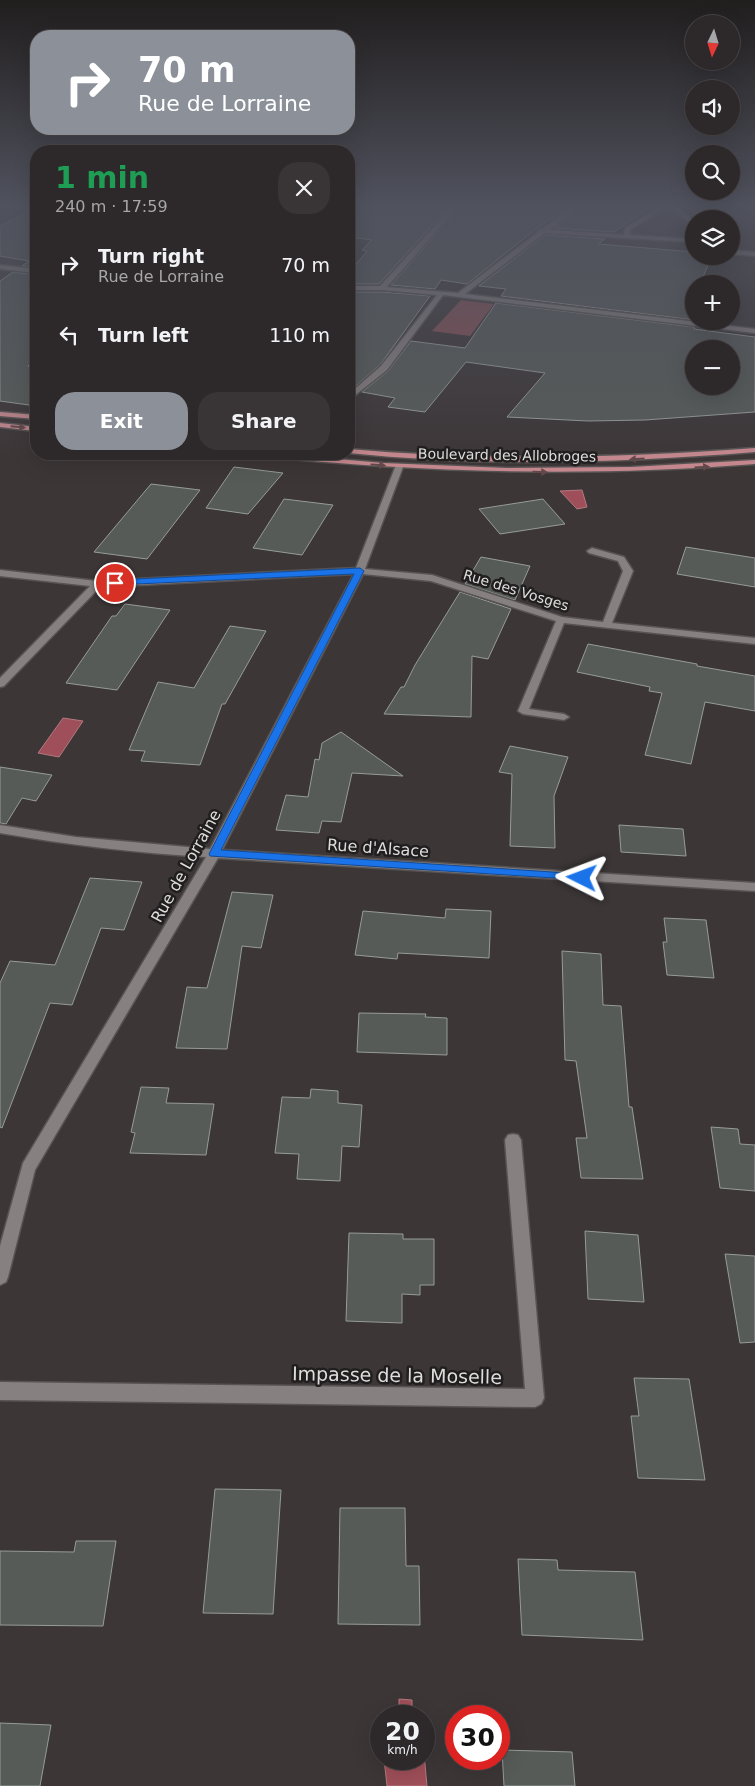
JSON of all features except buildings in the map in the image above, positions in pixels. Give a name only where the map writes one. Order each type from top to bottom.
[{"type":"main road","points":[[0,414],[30,416]]},
{"type":"main road","points":[[0,425],[30,428]]},
{"type":"main road","name":"Boulevard des Allobroges","points":[[355,451],[415,456],[568,460],[629,459],[755,450]]},
{"type":"main road","name":"Boulevard des Allobroges","points":[[324,460],[399,467],[560,472],[633,471],[755,462]]},
{"type":"street","points":[[410,290],[459,294],[755,331]]},
{"type":"street","points":[[459,294],[464,290]]},
{"type":"street","points":[[355,393],[384,368],[441,293]]},
{"type":"street","name":"Rue de Lorraine","points":[[0,1277],[28,1168],[214,854],[360,571],[399,467]]},
{"type":"street","points":[[592,551],[621,559],[628,571],[606,625]]},
{"type":"street","name":"Rue des Vosges","points":[[0,573],[97,584],[360,571],[432,578],[562,620],[755,641]]},
{"type":"street","points":[[0,684],[97,584]]},
{"type":"street","points":[[562,620],[523,711],[564,717]]},
{"type":"street","name":"Rue d'Alsace","points":[[0,830],[42,838],[214,854],[544,876],[755,887]]},
{"type":"street","name":"Impasse de la Moselle","points":[[0,1391],[535,1398],[513,1140]]},
{"type":"shaded area","points":[[461,300],[494,304],[470,336],[432,331]]},
{"type":"shaded area","points":[[582,490],[587,507],[577,509],[560,491]]},
{"type":"shaded area","points":[[63,718],[83,721],[59,757],[38,753]]},
{"type":"shaded area","points":[[399,1699],[412,1700],[412,1705],[399,1705]]},
{"type":"shaded area","points":[[385,1770],[426,1770],[427,1786],[387,1786]]},
{"type":"route","points":[[115,583],[360,571],[340,606],[214,854],[582,878]]}]
